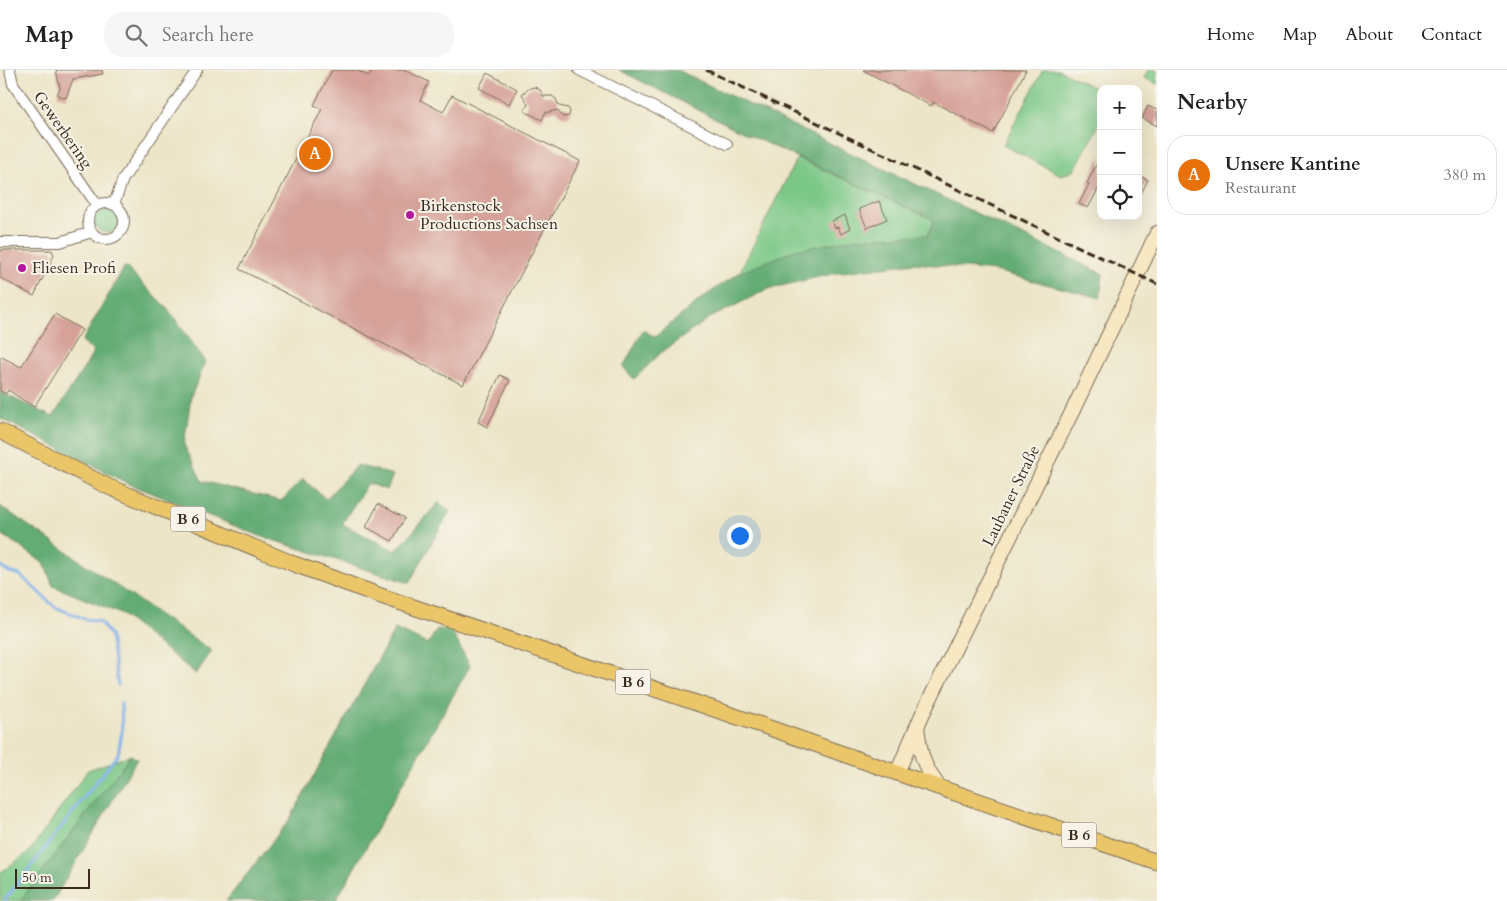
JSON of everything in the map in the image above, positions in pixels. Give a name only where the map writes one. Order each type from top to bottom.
[{"type":"main road","name":"B 6","points":[[0,431],[109,487],[294,564],[501,638],[764,726],[1157,862]]},
{"type":"street","name":"Gewerbering","points":[[10,70],[13,84],[97,205]]},
{"type":"street","points":[[114,204],[122,179],[197,70]]},
{"type":"street","points":[[579,70],[728,144]]},
{"type":"street","points":[[103,203],[114,204],[122,211],[125,220],[123,229],[119,234],[108,239],[97,236],[89,227],[89,214],[97,205],[103,203]]},
{"type":"street","points":[[0,242],[60,242],[92,232]]},
{"type":"street","name":"Laubaner Straße","points":[[897,773],[917,726],[1073,410],[1157,234]]},
{"type":"street","points":[[917,726],[922,761],[928,773],[940,788]]},
{"type":"green space","points":[[619,70],[677,70],[1103,274],[1100,298],[995,271],[915,263],[836,273],[768,289],[708,319],[662,352],[634,379],[623,367],[643,330],[655,337],[702,298],[739,273],[795,250],[859,238],[928,235],[934,220],[746,134]]},
{"type":"green space","points":[[1043,70],[1059,70],[1097,89],[1097,128],[1074,171],[1061,175],[1003,145]]},
{"type":"green space","points":[[1148,70],[1157,70],[1157,84],[1144,78]]},
{"type":"green space","points":[[797,158],[934,220],[928,235],[859,238],[739,273]]},
{"type":"green space","points":[[107,209],[115,213],[119,221],[115,229],[107,233],[99,229],[95,221],[99,213]]},
{"type":"green space","points":[[125,266],[168,309],[206,362],[191,396],[184,445],[202,481],[281,501],[303,479],[326,499],[357,465],[393,475],[387,490],[368,483],[342,524],[396,551],[439,502],[450,511],[409,583],[260,536],[127,483],[0,418],[0,392],[53,417],[94,352],[82,341]]},
{"type":"green space","points":[[0,506],[212,651],[196,674],[121,614],[53,586],[44,563],[0,533]]},
{"type":"green space","points":[[395,629],[428,644],[437,629],[451,630],[470,666],[336,900],[226,901],[290,819]]},
{"type":"green space","points":[[131,755],[20,901],[0,901],[0,873],[29,852],[88,770]]},
{"type":"green space","points":[[131,755],[137,759],[53,901],[20,901]]},
{"type":"building","points":[[56,70],[102,70],[103,74],[73,79],[66,98],[57,95],[60,88]]},
{"type":"building","name":"Birkenstock Productions Sachsen","points":[[332,70],[356,70],[369,76],[372,70],[405,70],[429,82],[420,100],[443,112],[452,95],[580,161],[463,385],[239,269],[322,109],[314,105]]},
{"type":"building","points":[[863,70],[1026,70],[993,133],[933,102],[931,106]]},
{"type":"building","points":[[487,73],[517,89],[509,104],[479,88]]},
{"type":"building","points":[[535,87],[540,90],[543,96],[552,96],[556,99],[559,106],[568,108],[570,111],[569,116],[563,117],[557,110],[545,113],[542,120],[524,111],[528,104],[522,94]]},
{"type":"building","points":[[1148,106],[1157,110],[1157,126],[1142,118]]},
{"type":"building","points":[[1097,164],[1097,191],[1088,208],[1079,204],[1089,184],[1087,183]]},
{"type":"building","points":[[1142,177],[1148,180],[1142,191]]},
{"type":"building","points":[[879,201],[887,219],[867,228],[859,209]]},
{"type":"building","points":[[845,215],[850,229],[841,234],[838,227],[835,228],[832,221]]},
{"type":"building","points":[[0,250],[52,250],[54,255],[34,296],[0,278]]},
{"type":"building","points":[[55,314],[82,330],[34,407],[8,390],[6,394],[0,391],[0,356],[21,367]]},
{"type":"building","points":[[500,375],[510,380],[487,427],[478,422]]},
{"type":"building","points":[[378,504],[405,518],[392,541],[366,527]]},
{"type":"waterway","points":[[0,566],[9,572],[20,575],[55,607],[85,619],[99,621],[110,635],[118,685]]},
{"type":"waterway","points":[[4,901],[118,754],[122,732],[121,703]]},
{"type":"railway","points":[[706,70],[1157,284]]},
{"type":"place","name":"Unsere Kantine","points":[[315,154]]},
{"type":"place","name":"Birkenstock Productions Sachsen","points":[[410,215]]},
{"type":"place","name":"Fliesen Profi","points":[[22,268]]}]
